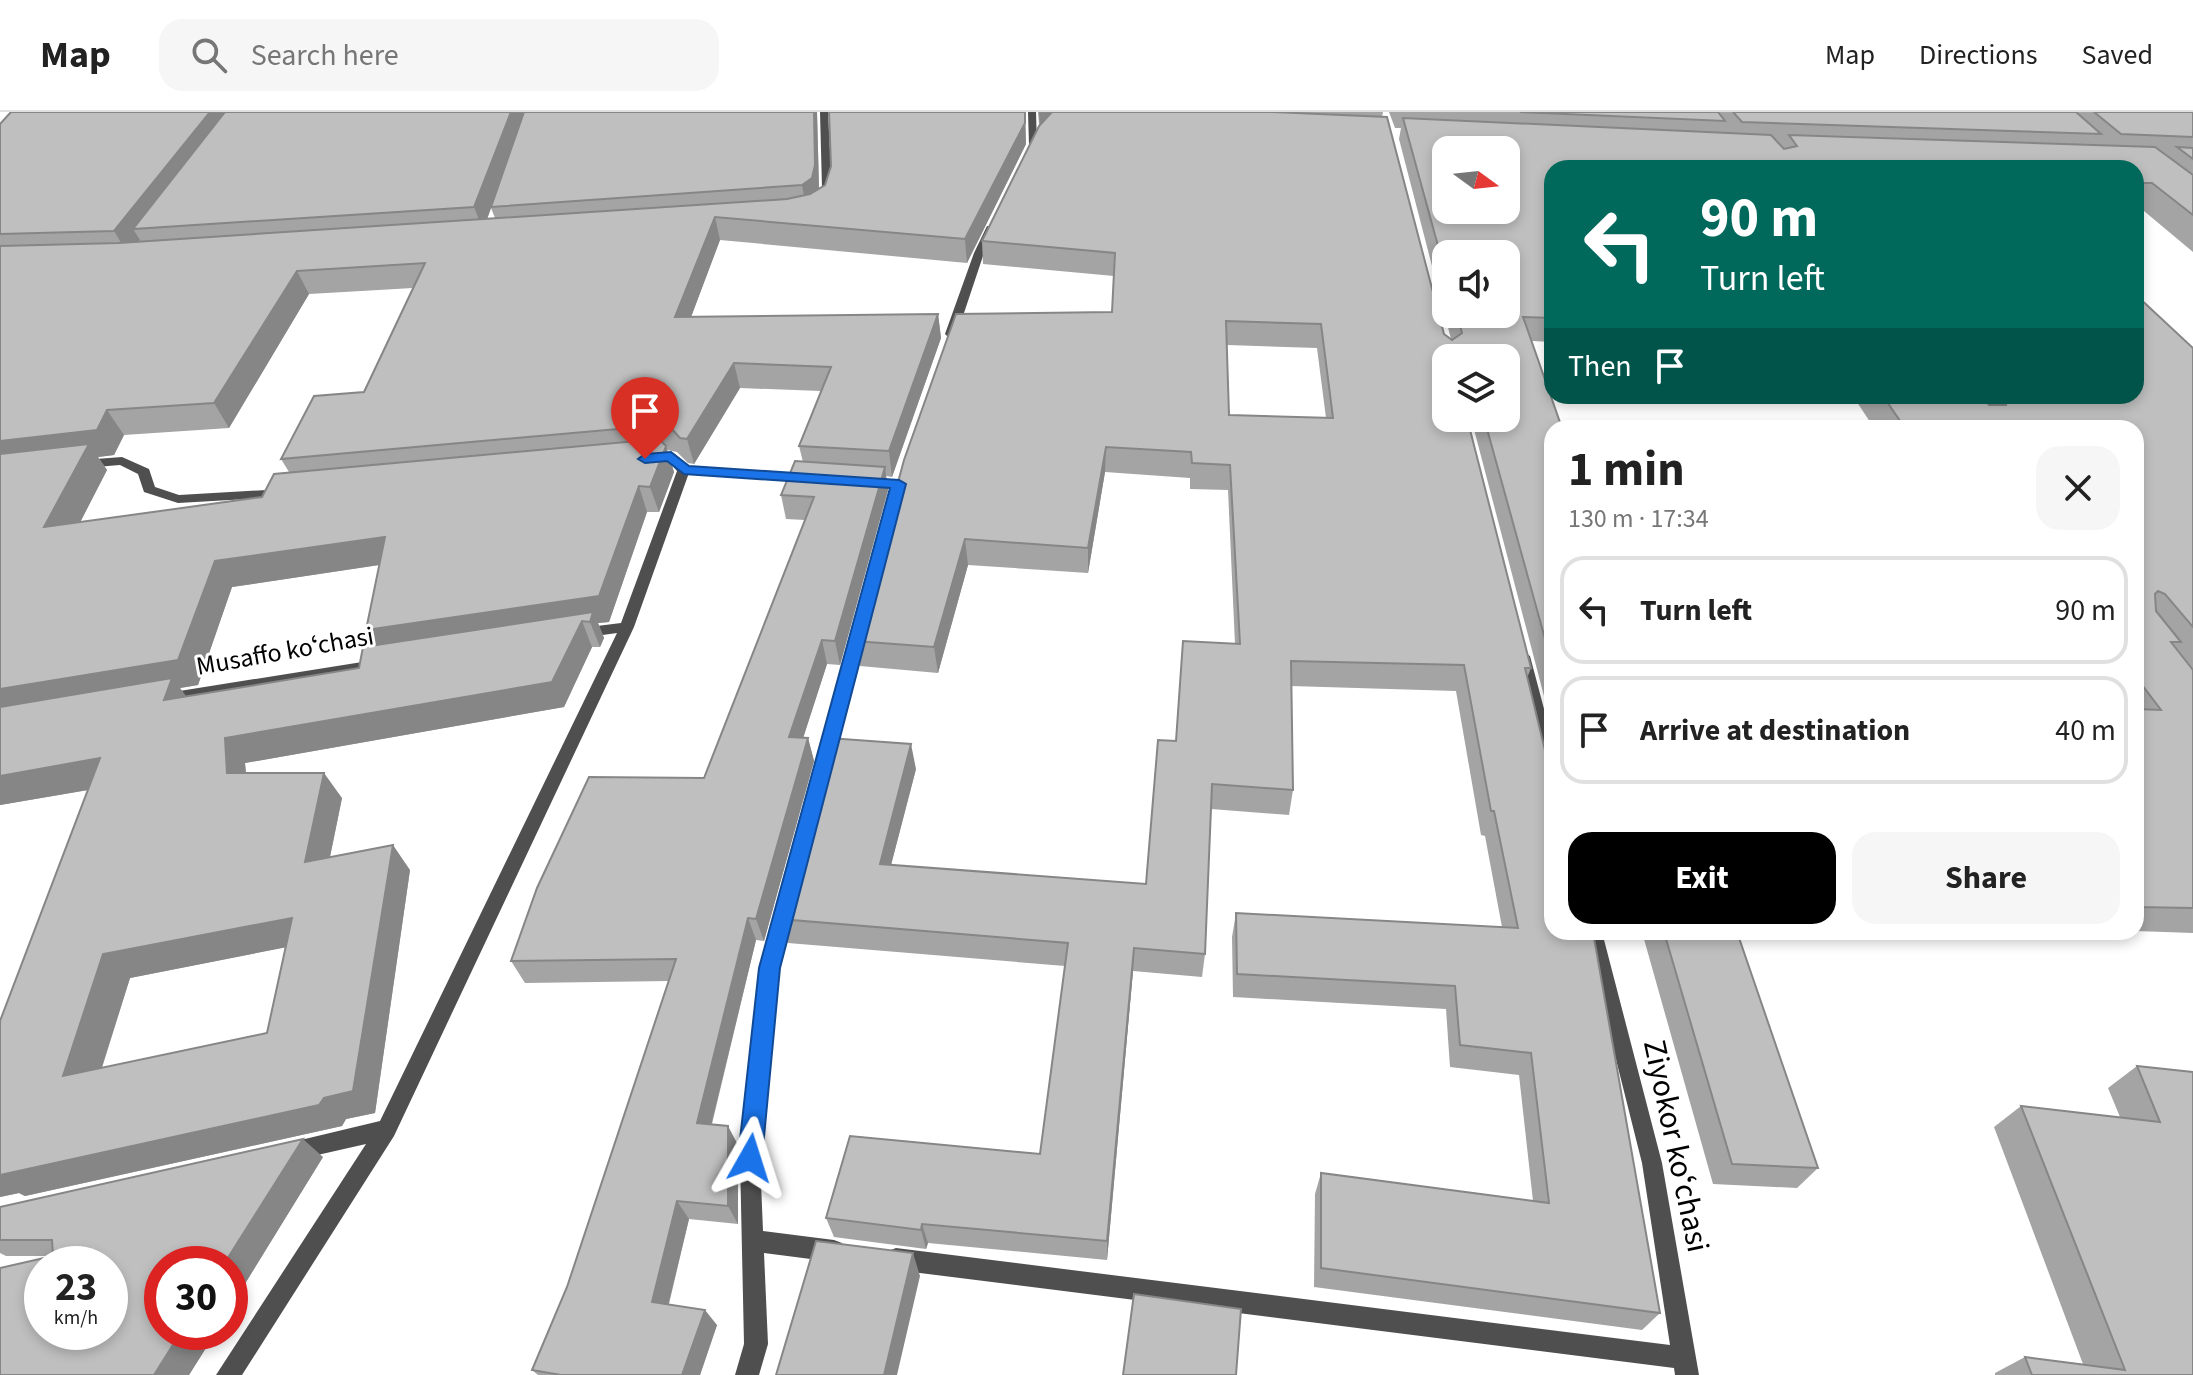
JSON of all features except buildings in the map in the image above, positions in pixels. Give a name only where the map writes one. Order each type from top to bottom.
[{"type":"street","points":[[817,207],[824,203],[827,188],[824,112]]},
{"type":"street","points":[[1032,112],[1030,152],[1050,126]]},
{"type":"street","points":[[944,354],[979,253],[999,212]]},
{"type":"street","points":[[628,460],[671,457],[684,470],[822,479]]},
{"type":"street","points":[[65,465],[122,461],[144,472],[149,489],[178,499],[296,492]]},
{"type":"street","points":[[228,1375],[387,1129],[627,627],[684,470]]},
{"type":"street","points":[[853,481],[899,485]]},
{"type":"street","points":[[822,771],[866,605]]},
{"type":"street","points":[[568,635],[627,627]]},
{"type":"street","points":[[1521,648],[1544,739]]},
{"type":"street","name":"Musaffo koʻchasi","points":[[154,701],[401,660]]},
{"type":"street","points":[[747,1375],[756,1344],[750,1158],[769,968],[789,892]]},
{"type":"street","name":"Ziyokor koʻchasi","points":[[1595,940],[1652,1163],[1686,1366]]},
{"type":"street","points":[[263,1157],[387,1129]]},
{"type":"street","points":[[753,1241],[1686,1366]]},
{"type":"route","points":[[645,459],[671,457],[684,470],[899,484],[769,968],[750,1158]]}]
